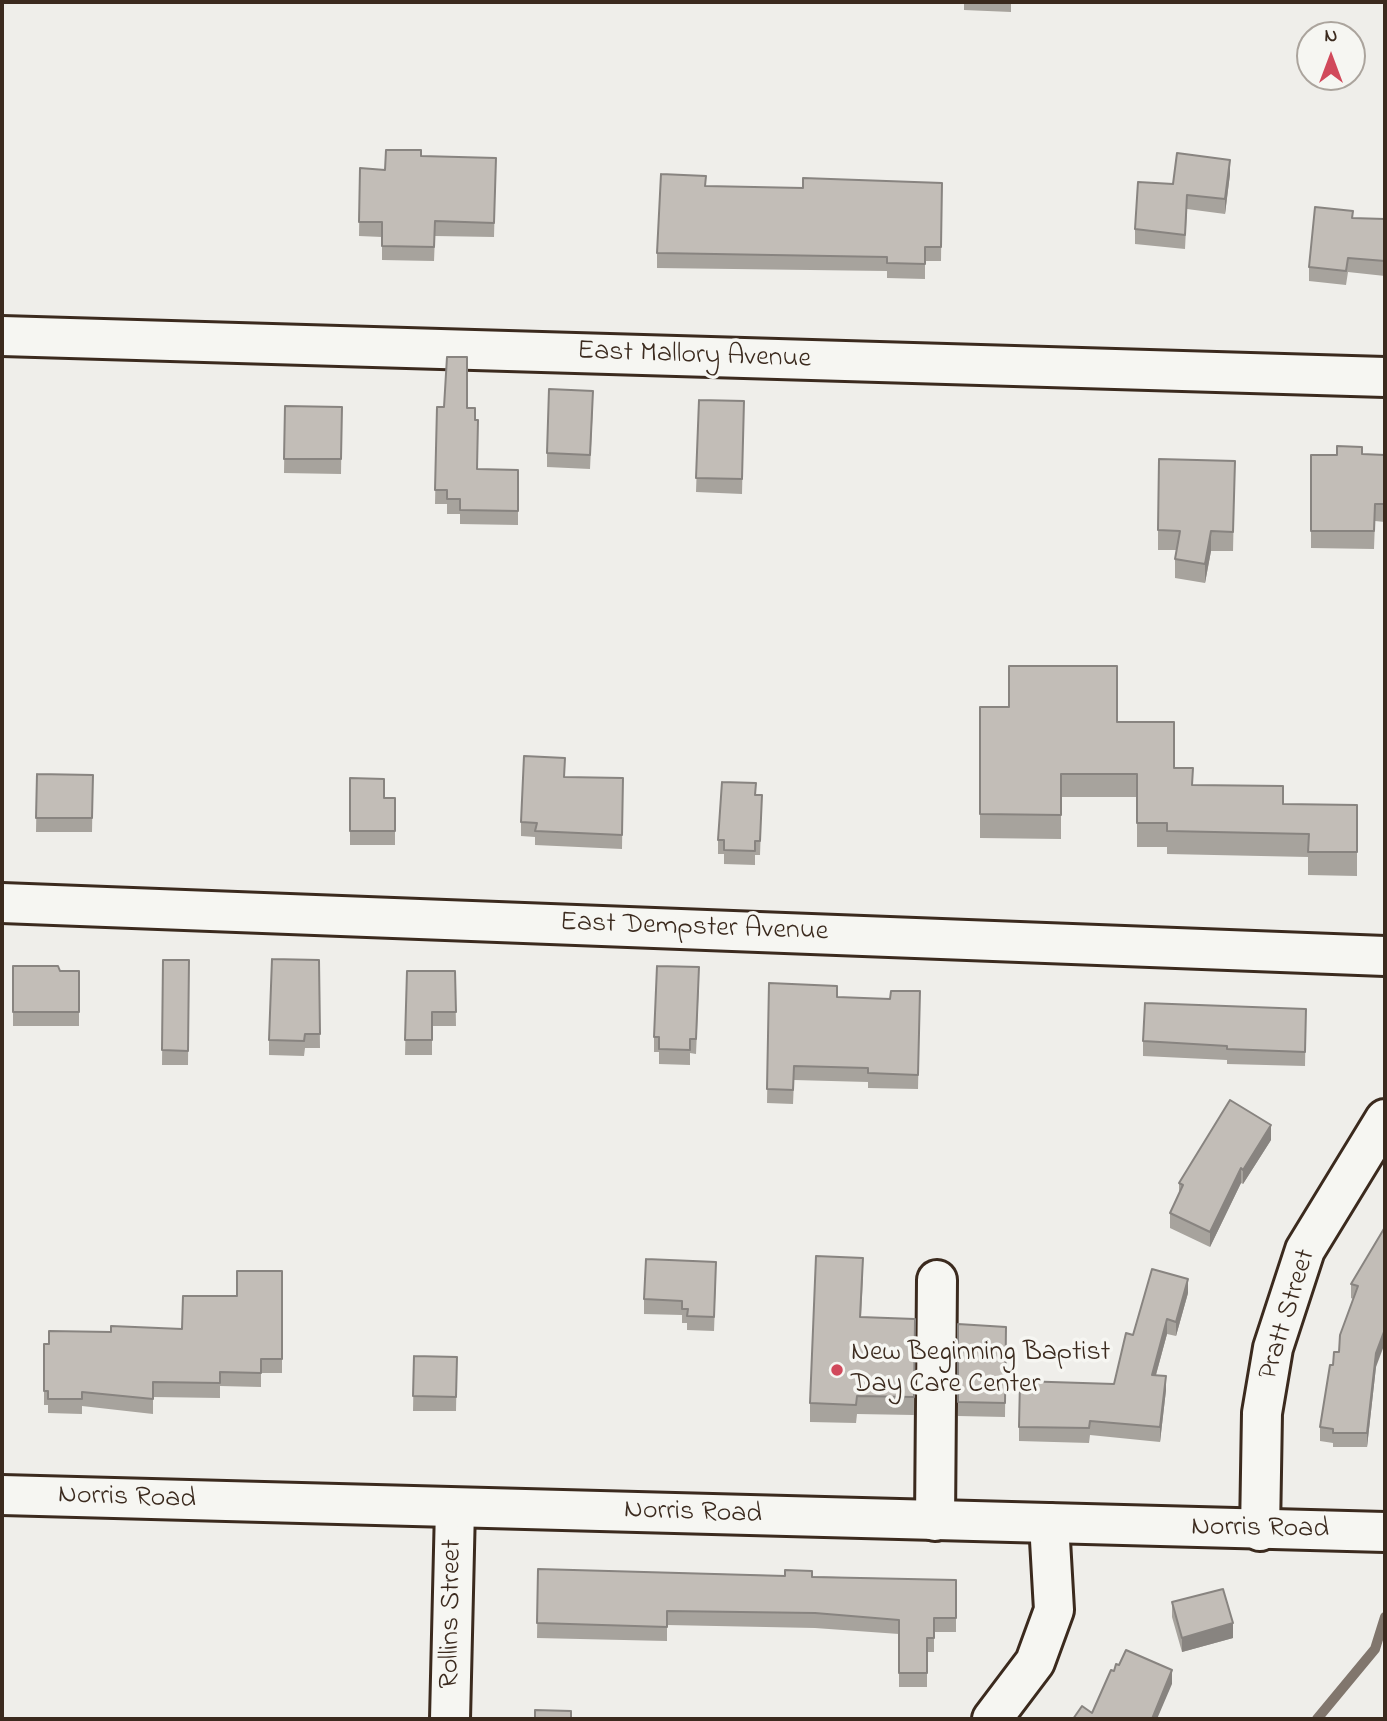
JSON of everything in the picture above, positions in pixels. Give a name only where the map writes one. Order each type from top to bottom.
[{"type":"street","name":"East Mallory Avenue","points":[[2,336],[1385,377]]},
{"type":"street","name":"East Dempster Avenue","points":[[2,903],[1385,956]]},
{"type":"street","name":"Pratt Street","points":[[1260,1531],[1262,1413],[1273,1348],[1304,1250],[1385,1119]]},
{"type":"street","points":[[935,1521],[937,1280]]},
{"type":"street","name":"Norris Road","points":[[2,1495],[1260,1531],[1385,1532]]},
{"type":"street","name":"Rollins Street","points":[[450,1719],[455,1508]]},
{"type":"street","points":[[992,1719],[1035,1662],[1054,1610],[1049,1523]]},
{"type":"building","points":[[386,150],[421,150],[421,156],[496,158],[494,223],[435,221],[434,247],[382,246],[382,222],[359,222],[360,168],[385,170]]},
{"type":"building","points":[[1177,153],[1230,160],[1225,199],[1187,195],[1185,235],[1135,229],[1138,182],[1173,184]]},
{"type":"building","points":[[661,174],[706,176],[705,186],[803,188],[803,178],[942,183],[941,247],[925,247],[925,264],[887,263],[887,257],[657,253]]},
{"type":"building","points":[[1315,207],[1353,211],[1352,218],[1385,219],[1385,261],[1348,258],[1346,271],[1309,267]]},
{"type":"building","points":[[447,357],[467,357],[467,408],[475,408],[475,420],[478,420],[477,469],[518,470],[518,511],[460,510],[460,499],[447,499],[447,490],[435,490],[437,407],[444,407]]},
{"type":"building","points":[[549,389],[593,391],[590,455],[547,453]]},
{"type":"building","points":[[699,400],[744,401],[742,479],[696,478]]},
{"type":"building","points":[[285,406],[342,407],[341,459],[284,459]]},
{"type":"building","points":[[1337,446],[1362,447],[1362,454],[1385,455],[1385,504],[1375,504],[1374,531],[1311,531],[1311,455],[1337,455]]},
{"type":"building","points":[[1159,459],[1235,461],[1233,532],[1211,531],[1205,564],[1175,559],[1180,531],[1158,530]]},
{"type":"building","points":[[1009,666],[1117,666],[1117,722],[1174,722],[1174,768],[1193,768],[1192,785],[1283,786],[1283,804],[1357,805],[1357,852],[1308,852],[1309,834],[1167,831],[1167,823],[1137,823],[1137,774],[1061,774],[1061,815],[980,814],[980,707],[1009,707]]},
{"type":"building","points":[[524,756],[565,758],[564,777],[623,778],[622,835],[535,831],[537,823],[521,822]]},
{"type":"building","points":[[37,774],[93,775],[92,818],[36,818]]},
{"type":"building","points":[[350,778],[384,779],[384,798],[395,798],[395,831],[350,831]]},
{"type":"building","points":[[722,782],[756,783],[755,795],[762,795],[760,841],[755,841],[755,851],[724,850],[724,840],[718,840]]},
{"type":"building","points":[[272,959],[319,960],[320,1034],[305,1034],[304,1041],[269,1040]]},
{"type":"building","points":[[163,960],[189,960],[188,1051],[162,1050]]},
{"type":"building","points":[[13,966],[58,966],[60,971],[79,971],[79,1012],[13,1012]]},
{"type":"building","points":[[657,966],[699,967],[696,1039],[690,1039],[690,1050],[659,1049],[659,1037],[654,1037]]},
{"type":"building","points":[[407,971],[455,971],[456,1012],[432,1012],[432,1040],[405,1040]]},
{"type":"building","points":[[769,983],[837,986],[837,997],[890,999],[891,991],[920,991],[918,1075],[868,1073],[868,1068],[794,1066],[793,1090],[767,1089]]},
{"type":"building","points":[[1145,1003],[1306,1009],[1305,1052],[1227,1049],[1227,1046],[1143,1041]]},
{"type":"building","points":[[1230,1100],[1271,1125],[1243,1170],[1241,1168],[1210,1232],[1170,1213],[1183,1185],[1179,1183]]},
{"type":"building","points":[[1385,1227],[1385,1329],[1376,1353],[1367,1433],[1333,1433],[1333,1429],[1320,1427],[1330,1365],[1333,1365],[1334,1352],[1339,1352],[1340,1335],[1358,1286],[1351,1284]]},
{"type":"building","points":[[816,1256],[863,1258],[860,1317],[915,1319],[914,1397],[857,1396],[856,1405],[810,1403]]},
{"type":"building","points":[[646,1259],[716,1262],[714,1317],[687,1316],[688,1309],[682,1309],[682,1301],[644,1299]]},
{"type":"building","points":[[1152,1269],[1188,1279],[1176,1322],[1167,1319],[1152,1375],[1166,1376],[1160,1427],[1090,1421],[1089,1428],[1019,1427],[1020,1381],[1114,1384],[1126,1333],[1133,1335]]},
{"type":"building","points":[[237,1271],[282,1271],[282,1359],[261,1359],[261,1373],[220,1372],[220,1383],[153,1382],[153,1399],[82,1392],[82,1399],[48,1399],[48,1391],[44,1391],[44,1344],[49,1344],[49,1331],[111,1332],[111,1326],[182,1329],[183,1296],[237,1296]]},
{"type":"building","points":[[958,1324],[1006,1327],[1005,1403],[958,1402]]},
{"type":"building","points":[[414,1356],[457,1357],[456,1397],[413,1396]]},
{"type":"building","points":[[538,1569],[785,1576],[785,1570],[812,1571],[812,1577],[956,1580],[956,1618],[934,1618],[934,1638],[927,1638],[927,1673],[899,1673],[899,1620],[815,1613],[667,1611],[667,1627],[537,1623]]},
{"type":"building","points":[[1223,1589],[1233,1623],[1182,1638],[1172,1602]]},
{"type":"building","points":[[1126,1650],[1172,1670],[1152,1719],[1073,1719],[1082,1706],[1092,1713],[1111,1670],[1114,1671],[1116,1664],[1119,1665]]},
{"type":"building","points":[[535,1710],[571,1711],[571,1719],[535,1719]]},
{"type":"waterway","points":[[1317,1719],[1375,1649],[1385,1617]]},
{"type":"place","name":"New Beginning Baptist Day Care Center","points":[[837,1370]]}]
